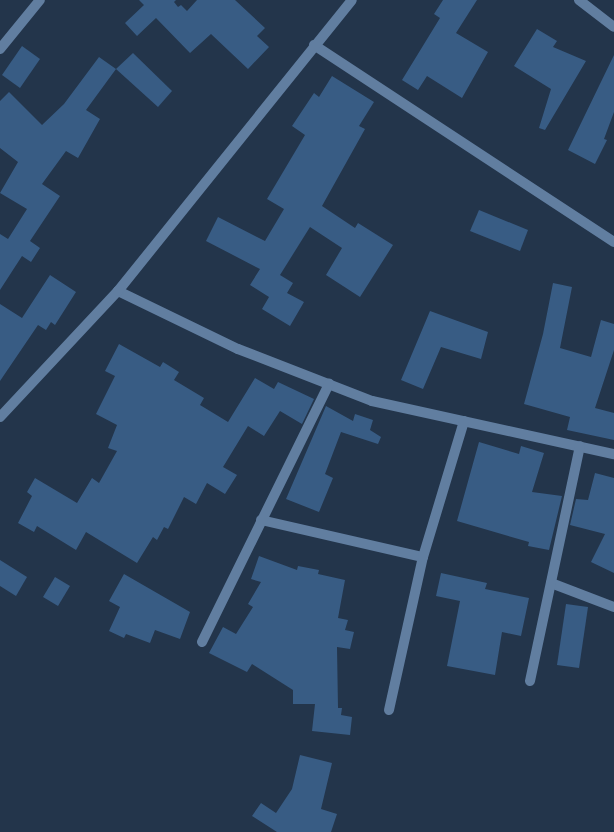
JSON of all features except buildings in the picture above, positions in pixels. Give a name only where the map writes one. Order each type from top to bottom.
[{"type":"street","points":[[0,49],[40,0]]},
{"type":"street","points":[[0,418],[118,291],[314,44],[352,0]]},
{"type":"street","points":[[579,0],[614,27]]},
{"type":"street","points":[[314,44],[614,242]]},
{"type":"street","points":[[118,291],[238,349],[372,401],[614,454]]},
{"type":"street","points":[[202,642],[329,384]]},
{"type":"street","points":[[389,710],[423,557],[464,421]]},
{"type":"street","points":[[530,681],[580,446]]},
{"type":"street","points":[[261,520],[423,557]]},
{"type":"street","points":[[551,583],[614,608]]}]
